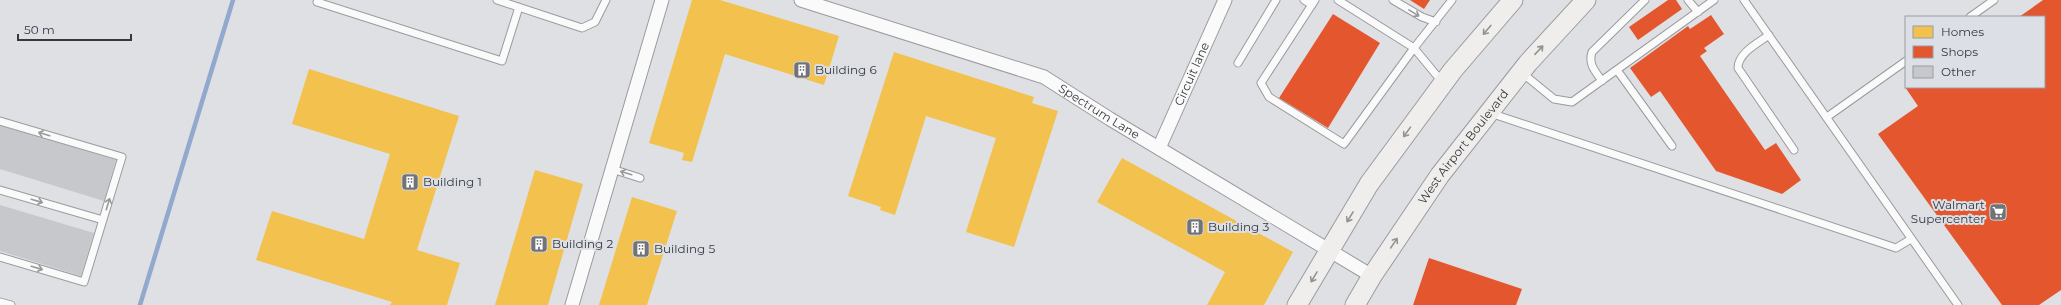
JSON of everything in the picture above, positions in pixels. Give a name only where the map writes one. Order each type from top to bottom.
[{"type":"main road","points":[[1297,305],[1369,184],[1443,83],[1513,0]]},
{"type":"main road","name":"West Airport Boulevard","points":[[1355,305],[1372,276],[1440,175],[1521,72],[1586,0]]},
{"type":"street","points":[[572,305],[662,0]]},
{"type":"street","name":"Spectrum Lane","points":[[801,0],[1044,77],[1372,276]]},
{"type":"street","name":"Circuit lane","points":[[1159,148],[1225,0]]},
{"type":"lane","points":[[318,0],[317,2],[502,61],[519,7]]},
{"type":"lane","points":[[497,0],[582,28],[595,22],[606,0]]},
{"type":"lane","points":[[1238,63],[1276,0]]},
{"type":"lane","points":[[1304,0],[1313,2],[1261,83],[1269,96],[1344,144],[1414,48],[1452,0]]},
{"type":"lane","points":[[1338,0],[1414,48],[1443,83]]},
{"type":"lane","points":[[1393,0],[1422,17],[1436,22]]},
{"type":"lane","points":[[1602,81],[1592,68],[1590,59],[1592,52],[1645,0]]},
{"type":"lane","points":[[1688,0],[1698,12]]},
{"type":"lane","points":[[1521,72],[1554,99],[1572,102],[1714,0]]},
{"type":"lane","points":[[1744,0],[1827,116],[1958,305]]},
{"type":"lane","points":[[1971,16],[1994,0]]},
{"type":"lane","points":[[1769,35],[1743,54],[1739,59],[1738,68],[1794,150]]},
{"type":"lane","points":[[1827,116],[1905,63]]},
{"type":"lane","points":[[1617,70],[1672,146]]},
{"type":"lane","points":[[1489,112],[1896,248],[1911,239]]},
{"type":"lane","points":[[0,121],[122,157],[84,282],[0,257]]},
{"type":"lane","points":[[612,169],[640,178]]},
{"type":"lane","points":[[0,190],[103,220]]},
{"type":"lane","points":[[0,302],[11,305]]},
{"type":"building: Homes","name":"Building 6","points":[[692,0],[720,0],[839,36],[824,85],[725,54],[692,162],[682,160],[684,153],[649,143]]},
{"type":"building: Homes","points":[[894,52],[1034,97],[1032,103],[1058,111],[1014,247],[966,232],[996,138],[926,116],[895,215],[880,210],[881,207],[848,196]]},
{"type":"building: Homes","name":"Building 1","points":[[309,69],[459,116],[417,250],[460,263],[447,305],[390,305],[392,302],[256,260],[272,211],[364,239],[390,154],[292,124]]},
{"type":"building: Homes","name":"Building 3","points":[[1122,158],[1293,252],[1264,305],[1207,305],[1225,272],[1097,202]]},
{"type":"building: Homes","name":"Building 2","points":[[535,170],[583,184],[548,305],[495,305]]},
{"type":"building: Homes","name":"Building 5","points":[[632,197],[677,211],[647,305],[599,305]]},
{"type":"building: Shops","points":[[1410,0],[1430,0],[1424,9]]},
{"type":"building: Shops","points":[[1668,0],[1676,0],[1682,9],[1638,40],[1629,27]]},
{"type":"building: Shops","name":"Walmart Supercenter","points":[[2043,0],[2061,0],[2061,290],[2039,305],[2002,305],[1878,134],[1918,106],[1906,88],[2045,88],[2045,16],[2020,16]]},
{"type":"building: Shops","points":[[1333,14],[1380,43],[1328,128],[1279,98]]},
{"type":"building: Shops","points":[[1711,15],[1724,34],[1704,48],[1707,51],[1700,56],[1765,150],[1776,143],[1801,180],[1782,194],[1716,171],[1660,91],[1651,97],[1630,68],[1688,26],[1690,29]]},
{"type":"building: Shops","points":[[1429,258],[1522,289],[1516,305],[1413,305]]},
{"type":"building: Other","points":[[0,125],[116,160],[104,201],[0,169]]},
{"type":"building: Other","points":[[0,205],[94,233],[81,276],[0,251]]},
{"type":"waterway","points":[[140,305],[233,0]]},
{"type":"place","name":"Building 6","points":[[802,70]]},
{"type":"place","name":"Building 1","points":[[410,182]]},
{"type":"place","name":"Walmart Supercenter","points":[[1998,212]]},
{"type":"place","name":"Building 3","points":[[1195,227]]},
{"type":"place","name":"Building 2","points":[[539,244]]},
{"type":"place","name":"Building 5","points":[[641,249]]}]
